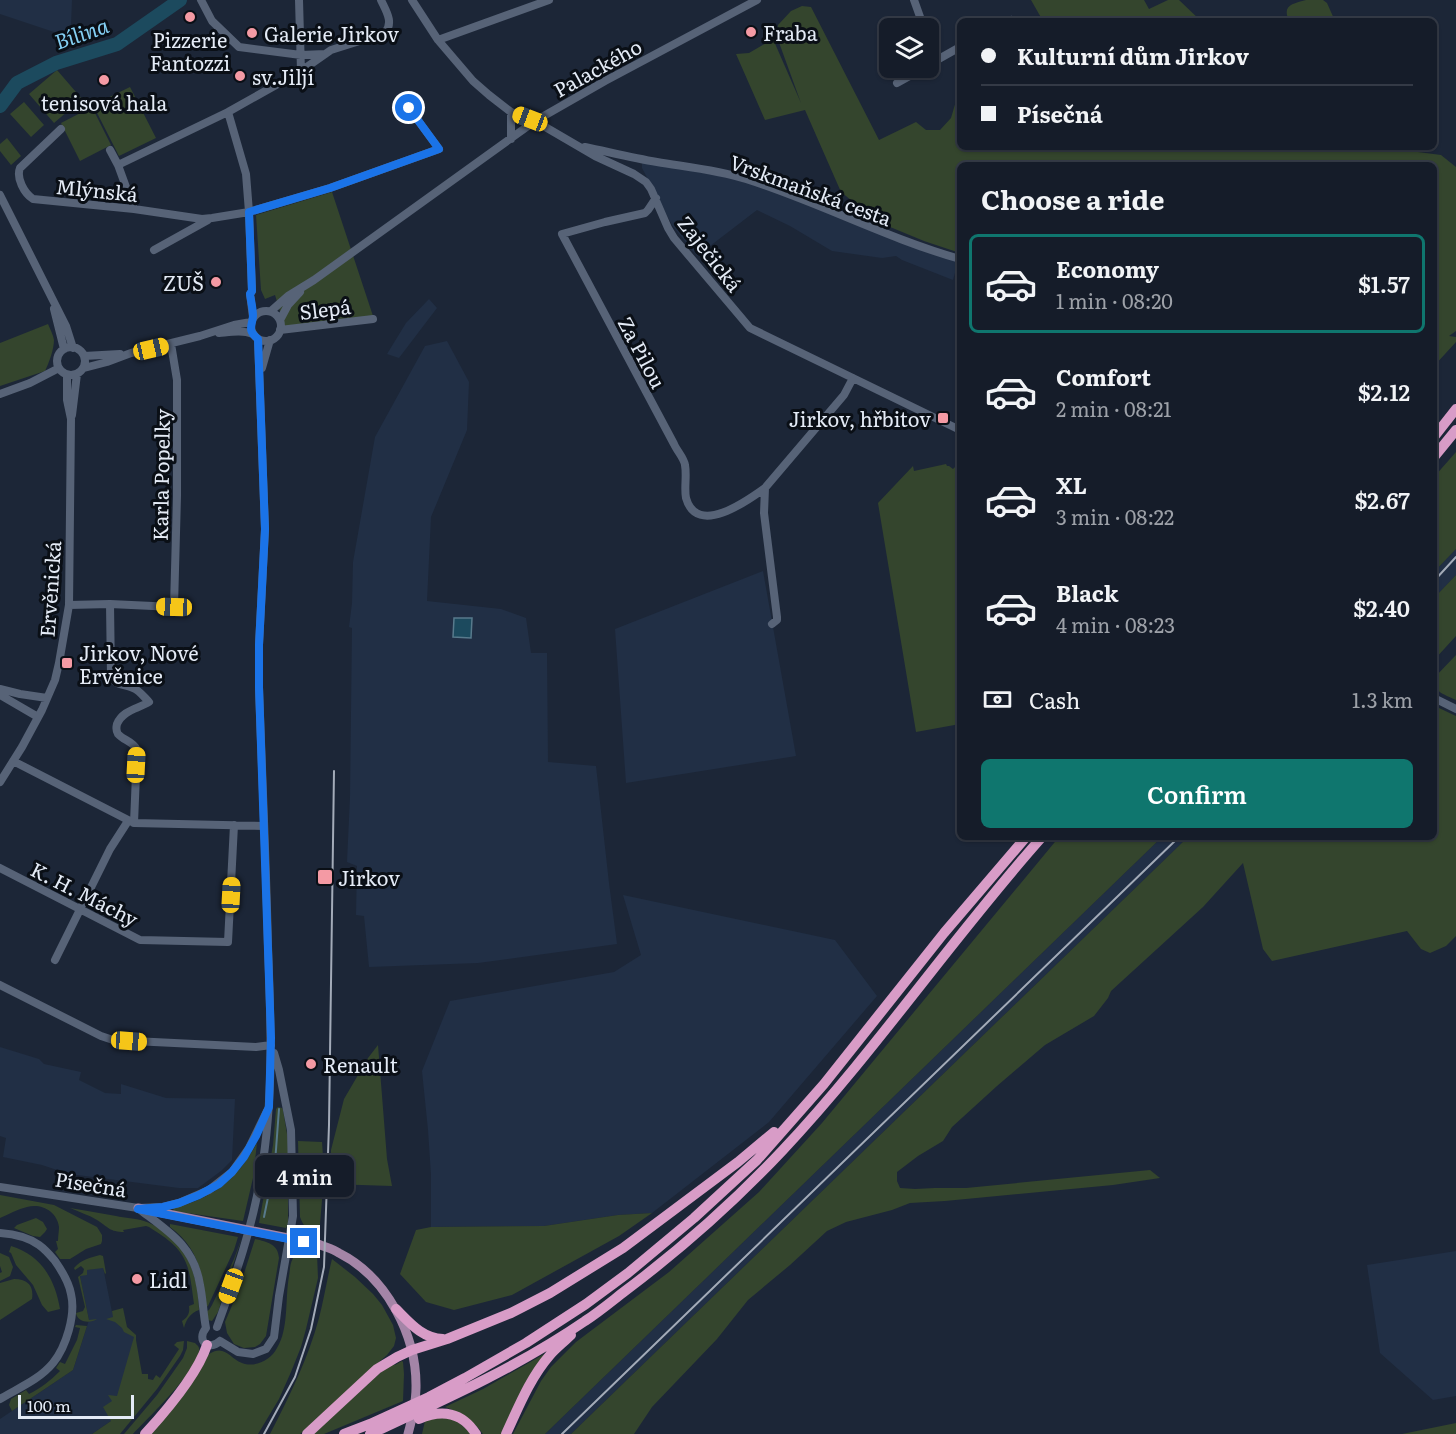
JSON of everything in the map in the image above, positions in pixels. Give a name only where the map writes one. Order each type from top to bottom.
[{"type":"highway","points":[[1437,433],[1456,409]]},
{"type":"highway","points":[[1437,453],[1456,430]]},
{"type":"highway","points":[[344,1434],[429,1397],[526,1343],[628,1274],[694,1218],[757,1160],[824,1084],[944,933],[1023,840]]},
{"type":"highway","points":[[370,1434],[470,1388],[585,1321],[664,1261],[741,1193],[830,1097],[957,938],[1039,840]]},
{"type":"highway","points":[[307,1434],[377,1369],[397,1357],[511,1313],[550,1293],[623,1248],[769,1137],[824,1084]]},
{"type":"highway","points":[[396,1309],[414,1328],[426,1335],[447,1339]]},
{"type":"highway","points":[[506,1434],[527,1388],[541,1366],[585,1321]]},
{"type":"highway","points":[[145,1434],[193,1373],[207,1345]]},
{"type":"highway","points":[[377,1434],[400,1428],[436,1413],[459,1418],[476,1434]]},
{"type":"main road","name":"Písečná","points":[[138,1209],[318,1244],[339,1253],[363,1270],[389,1297],[412,1350],[416,1388],[414,1411],[408,1434]]},
{"type":"street","points":[[201,0],[212,21],[239,47],[301,55],[325,54]]},
{"type":"street","points":[[299,0],[301,71]]},
{"type":"street","points":[[118,165],[228,112],[301,71],[332,50],[385,33],[390,21],[381,0]]},
{"type":"street","name":"Zaječická","points":[[412,0],[438,40],[473,81],[489,95],[511,112],[535,122],[646,182],[674,238],[750,328],[957,429]]},
{"type":"street","points":[[438,40],[535,3],[549,0]]},
{"type":"street","name":"Palackého","points":[[267,311],[535,122],[597,85],[757,0]]},
{"type":"street","points":[[914,0],[920,18]]},
{"type":"street","points":[[939,59],[957,49]]},
{"type":"street","points":[[897,83],[906,78]]},
{"type":"street","name":"Mlýnská","points":[[61,129],[20,168],[18,173],[28,196],[33,199],[134,209],[202,219],[249,212],[330,188],[439,149],[409,108]]},
{"type":"street","points":[[217,1327],[243,1251],[257,1197],[265,1152],[271,1045],[259,645],[265,529],[259,378],[255,337],[250,328],[252,320],[250,294],[252,291],[246,174],[228,112]]},
{"type":"street","points":[[511,112],[511,139]]},
{"type":"street","name":"Vrskmaňská cesta","points":[[578,146],[745,179],[907,243],[957,258]]},
{"type":"street","points":[[110,150],[134,209]]},
{"type":"street","points":[[0,195],[66,326],[73,348]]},
{"type":"street","name":"Za Pilou","points":[[656,198],[645,213],[562,234],[685,463],[686,497],[690,505],[700,515],[713,516],[765,488]]},
{"type":"street","points":[[154,250],[212,218]]},
{"type":"street","name":"Palackého","points":[[280,320],[288,305],[314,280]]},
{"type":"street","points":[[200,336],[234,331],[247,332],[262,341],[270,340],[278,335],[280,320],[278,316],[258,306],[252,291]]},
{"type":"street","points":[[52,299],[64,350]]},
{"type":"street","points":[[84,368],[84,356],[80,350],[73,348],[64,350],[58,356],[59,368],[67,375],[77,374],[84,368],[131,353],[171,344],[252,320],[256,314],[267,311]]},
{"type":"street","name":"Slepá","points":[[280,330],[373,319]]},
{"type":"street","points":[[259,378],[270,340]]},
{"type":"street","name":"Karla Popelky","points":[[110,604],[174,607],[177,380],[171,344]]},
{"type":"street","points":[[84,356],[131,353]]},
{"type":"street","points":[[0,394],[30,383],[59,368]]},
{"type":"street","name":"Ervěnická","points":[[0,782],[38,717],[55,680],[59,663],[69,605],[71,419],[77,374]]},
{"type":"street","name":"Ervěnická","points":[[67,375],[67,400],[71,419]]},
{"type":"street","points":[[772,624],[775,623],[777,617],[764,513],[765,488],[844,395],[853,378]]},
{"type":"street","points":[[55,960],[110,849],[131,822],[137,750],[134,744],[118,734],[116,729],[124,714],[149,702],[134,688],[112,680],[110,604],[69,605]]},
{"type":"street","points":[[0,689],[47,698]]},
{"type":"street","points":[[0,695],[38,717]]},
{"type":"street","points":[[1437,700],[1456,709]]},
{"type":"street","points":[[13,761],[131,822],[264,826]]},
{"type":"street","name":"K. H. Máchy","points":[[0,868],[140,940],[228,942],[234,825]]},
{"type":"street","points":[[0,985],[113,1040],[256,1047],[271,1045]]},
{"type":"street","points":[[220,1341],[238,1352],[254,1354],[266,1349],[274,1337],[287,1238],[293,1216],[291,1130],[279,1070],[271,1045]]},
{"type":"street","points":[[138,1209],[179,1203],[219,1184],[244,1157],[269,1107]]},
{"type":"street","name":"Písečná","points":[[0,1187],[138,1209]]},
{"type":"street","points":[[138,1209],[173,1234],[191,1256],[200,1280],[202,1311],[206,1328],[202,1336],[203,1341],[207,1345],[216,1345],[222,1335],[219,1329],[211,1326],[206,1328]]},
{"type":"street","points":[[0,1233],[22,1237],[46,1250],[69,1285],[72,1300],[69,1331],[53,1363],[39,1377],[0,1399]]},
{"type":"shaded area","points":[[0,0],[72,0],[71,25],[63,35],[0,14]]},
{"type":"shaded area","points":[[642,162],[746,181],[957,262],[953,280],[896,256],[882,258],[832,251],[757,210],[697,256],[672,225],[642,168]]},
{"type":"shaded area","points":[[429,299],[437,308],[399,358],[387,354],[406,323]]},
{"type":"shaded area","points":[[447,341],[469,382],[467,430],[431,517],[427,601],[501,609],[526,618],[531,653],[547,653],[548,762],[596,766],[617,944],[478,963],[369,967],[364,916],[356,915],[357,866],[347,862],[352,628],[349,627],[353,562],[375,437],[425,346]]},
{"type":"shaded area","points":[[1456,549],[1456,575],[1437,595],[1437,569]]},
{"type":"shaded area","points":[[763,571],[796,756],[626,783],[615,629]]},
{"type":"shaded area","points":[[454,618],[472,618],[471,638],[453,637]]},
{"type":"shaded area","points":[[1159,840],[1185,840],[571,1434],[545,1434]]},
{"type":"shaded area","points":[[623,895],[835,940],[877,996],[769,1122],[652,1213],[618,1215],[544,1226],[431,1227],[431,1175],[422,1071],[450,1001],[614,972],[641,955]]},
{"type":"shaded area","points":[[0,1047],[39,1059],[44,1064],[81,1072],[79,1080],[105,1093],[121,1094],[121,1084],[166,1098],[235,1099],[232,1160],[198,1188],[179,1188],[69,1174],[42,1165],[3,1157],[6,1138],[0,1136]]},
{"type":"shaded area","points":[[1456,1251],[1456,1396],[1433,1400],[1380,1353],[1367,1265]]},
{"type":"shaded area","points":[[103,1267],[112,1312],[135,1336],[111,1421],[92,1434],[0,1434],[0,1419],[73,1370],[89,1320],[80,1276],[87,1270]]},
{"type":"green space","points":[[1031,0],[1144,0],[1149,9],[1168,0],[1179,0],[1198,18],[1041,18]]},
{"type":"green space","points":[[1306,0],[1323,0],[1327,3],[1334,18],[1288,18],[1288,8]]},
{"type":"green space","points":[[802,6],[811,7],[879,140],[916,122],[926,130],[940,130],[951,118],[957,100],[957,150],[1403,150],[1441,155],[1456,167],[1456,331],[1449,336],[1456,337],[1456,342],[1437,363],[1437,162],[957,162],[957,252],[878,222],[841,192],[805,110],[765,120],[736,54],[749,53],[773,39],[801,103],[777,37],[778,25],[791,11]]},
{"type":"green space","points":[[57,70],[82,99],[54,123],[29,94]]},
{"type":"green space","points":[[130,87],[156,138],[119,156],[93,105]]},
{"type":"green space","points":[[24,102],[44,125],[31,137],[10,114]]},
{"type":"green space","points":[[92,107],[111,145],[80,161],[61,123]]},
{"type":"green space","points":[[7,138],[21,156],[11,165],[0,151],[0,144]]},
{"type":"green space","points":[[332,192],[373,316],[285,328],[275,295],[265,299],[261,290],[256,215]]},
{"type":"green space","points":[[48,324],[54,344],[45,371],[0,386],[0,343]]},
{"type":"green space","points":[[1456,452],[1456,549],[1437,569],[1437,474]]},
{"type":"green space","points":[[946,464],[953,469],[957,465],[957,725],[916,732],[878,503],[913,466],[914,471]]},
{"type":"green space","points":[[1456,575],[1456,636],[1437,657],[1437,595]]},
{"type":"green space","points":[[1456,655],[1456,700],[1438,690],[1437,675]]},
{"type":"green space","points":[[1437,708],[1456,716],[1456,936],[1446,946],[1430,953],[1421,949],[1407,931],[1272,961],[1263,949],[1243,863],[1203,907],[1111,991],[1094,1016],[1045,1045],[952,1127],[943,1141],[897,1172],[900,1188],[915,1189],[966,1188],[1150,1170],[1160,1178],[1113,1185],[910,1203],[846,1222],[827,1231],[748,1300],[717,1339],[652,1407],[634,1434],[571,1434],[1185,840],[1437,840]]},
{"type":"green space","points":[[1057,840],[1159,840],[545,1434],[513,1434],[551,1367],[576,1342],[669,1272],[759,1192],[822,1123]]},
{"type":"green space","points":[[378,1045],[387,1159],[392,1186],[330,1184],[331,1150],[344,1099]]},
{"type":"green space","points":[[278,1107],[283,1110],[288,1140],[288,1224],[286,1228],[259,1223]]},
{"type":"green space","points":[[298,1141],[322,1142],[323,1177],[319,1234],[307,1228],[300,1217]]},
{"type":"green space","points":[[257,1143],[253,1178],[243,1221],[173,1211],[174,1208],[201,1198],[223,1185],[241,1167]]},
{"type":"green space","points":[[0,1195],[54,1205],[97,1227],[102,1235],[101,1244],[86,1249],[70,1259],[60,1259],[55,1252],[58,1249],[56,1241],[58,1241],[58,1221],[52,1213],[43,1207],[32,1206],[0,1218]]},
{"type":"green space","points":[[70,1208],[144,1221],[158,1227],[179,1245],[192,1268],[199,1310],[189,1317],[184,1328],[182,1321],[188,1315],[189,1306],[194,1304],[188,1268],[175,1247],[149,1227],[123,1230],[124,1232],[115,1231],[94,1218]]},
{"type":"green space","points":[[652,1213],[619,1236],[512,1295],[454,1310],[426,1302],[400,1274],[416,1230],[431,1227],[544,1226],[618,1215]]},
{"type":"green space","points":[[36,1218],[43,1222],[47,1229],[40,1237],[14,1228],[17,1225]]},
{"type":"green space","points":[[170,1224],[238,1237],[208,1306],[205,1308],[198,1263],[187,1243],[170,1227]]},
{"type":"green space","points":[[242,1237],[218,1312],[212,1321],[208,1320],[205,1312],[212,1305]]},
{"type":"green space","points":[[255,1239],[274,1247],[279,1258],[266,1336],[255,1347],[244,1348],[234,1344],[227,1333],[225,1322],[239,1289]]},
{"type":"green space","points":[[11,1246],[31,1255],[45,1270],[58,1298],[60,1309],[48,1312],[42,1305],[33,1285],[16,1265],[9,1252]]},
{"type":"green space","points":[[304,1251],[317,1254],[318,1278],[306,1329],[301,1347],[279,1399],[258,1434],[149,1434],[209,1354],[214,1351],[223,1351],[247,1364],[257,1364],[271,1356],[283,1332],[291,1262],[296,1254]]},
{"type":"green space","points":[[0,1253],[9,1257],[13,1267],[10,1276],[0,1281],[2,1272]]},
{"type":"green space","points":[[103,1256],[106,1273],[103,1268],[87,1270],[87,1275],[80,1276],[89,1320],[97,1319],[84,1321],[76,1313],[83,1311],[85,1307],[78,1277],[84,1269],[81,1266],[75,1270],[74,1268],[89,1258]]},
{"type":"green space","points":[[332,1259],[355,1277],[382,1305],[393,1325],[396,1338],[394,1346],[300,1434],[270,1434],[304,1363],[319,1318]]},
{"type":"green space","points":[[14,1279],[23,1280],[29,1284],[32,1299],[0,1320],[0,1283]]},
{"type":"green space","points":[[123,1308],[127,1327],[136,1335],[142,1374],[148,1374],[148,1379],[153,1380],[156,1375],[160,1378],[179,1349],[174,1345],[177,1342],[184,1341],[183,1350],[157,1389],[120,1434],[92,1434],[111,1421],[103,1407],[112,1401],[108,1395],[117,1396],[134,1337],[124,1332],[115,1322],[106,1319],[113,1317],[112,1311]]},
{"type":"green space","points":[[76,1325],[87,1326],[73,1370],[12,1411],[9,1405],[11,1399],[26,1390],[29,1394],[33,1392],[60,1371],[56,1368],[60,1362],[65,1364],[77,1340],[80,1328],[75,1327]]},
{"type":"green space","points":[[187,1341],[195,1343],[199,1349],[190,1371],[133,1434],[124,1434],[157,1395],[183,1358]]},
{"type":"green space","points":[[546,1353],[502,1434],[483,1434],[466,1418],[445,1407],[483,1389]]},
{"type":"green space","points":[[402,1361],[403,1401],[324,1434],[313,1434],[381,1372]]},
{"type":"green space","points":[[438,1416],[457,1421],[472,1434],[422,1434],[425,1421]]},
{"type":"green space","points":[[1456,1423],[1456,1434],[1402,1434]]},
{"type":"waterway","name":"Bílina","points":[[0,106],[17,83],[56,63],[117,44],[180,0]]},
{"type":"waterway","points":[[264,1217],[275,1163],[279,1109]]},
{"type":"railway","points":[[1437,578],[1456,557]]},
{"type":"railway","points":[[264,1434],[295,1377],[311,1329],[324,1267],[329,1125],[334,771]]},
{"type":"railway","points":[[562,1434],[1176,840]]},
{"type":"place","name":"Pizzerie Fantozzi","points":[[190,17]]},
{"type":"place","name":"Fraba","points":[[751,32]]},
{"type":"place","name":"Galerie Jirkov","points":[[252,33]]},
{"type":"place","name":"sv.Jiljí","points":[[240,76]]},
{"type":"place","name":"tenisová hala","points":[[104,80]]},
{"type":"place","name":"ZUŠ","points":[[216,282]]},
{"type":"place","name":"Jirkov, hřbitov","points":[[943,418]]},
{"type":"place","name":"Jirkov, Nové Ervěnice","points":[[67,663]]},
{"type":"place","name":"Jirkov","points":[[325,877]]},
{"type":"place","name":"Renault","points":[[311,1064]]},
{"type":"place","name":"Lidl","points":[[137,1279]]},
{"type":"route","points":[[304,1242],[138,1209],[179,1203],[219,1184],[244,1157],[269,1107],[271,1038],[259,645],[265,529],[259,352],[258,339],[250,328],[253,317],[250,294],[252,291],[249,212],[330,188],[439,149],[409,108]]}]
